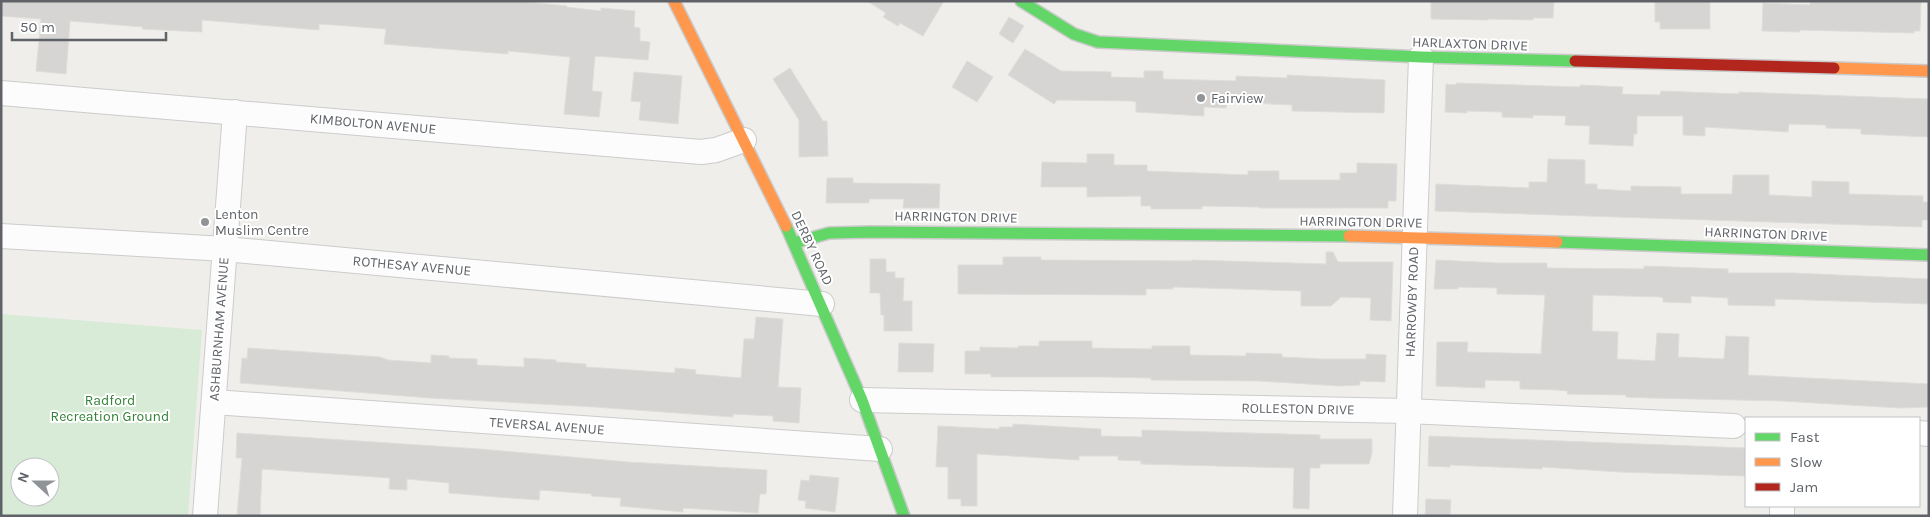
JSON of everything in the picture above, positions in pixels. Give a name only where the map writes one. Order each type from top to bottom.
[{"type":"street","name":"DERBY ROAD","points":[[674,1],[744,140],[822,304],[862,400],[904,516]]},
{"type":"street","name":"HARLAXTON DRIVE","points":[[1021,1],[1074,34],[1098,42],[1421,57],[1929,71]]},
{"type":"street","name":"HARROWBY ROAD","points":[[1404,516],[1421,57]]},
{"type":"street","name":"KIMBOLTON AVENUE","points":[[1,93],[701,152],[716,150],[744,140]]},
{"type":"street","name":"ASHBURNHAM AVENUE","points":[[205,516],[235,112]]},
{"type":"street","name":"HARRINGTON DRIVE","points":[[794,243],[829,233],[870,232],[1414,237],[1929,255]]},
{"type":"street","name":"ROTHESAY AVENUE","points":[[1,236],[225,249],[822,304]]},
{"type":"street","name":"ROLLESTON DRIVE","points":[[862,400],[1407,411],[1734,426]]},
{"type":"street","name":"TEVERSAL AVENUE","points":[[214,402],[880,449]]},
{"type":"green space","name":"Radford Recreation Ground","points":[[1,314],[202,330],[188,516],[1,516]]},
{"type":"building","points":[[1,1],[516,1],[601,11],[601,8],[635,11],[634,27],[640,28],[640,41],[650,42],[648,60],[595,56],[592,91],[602,92],[599,117],[564,114],[570,57],[508,51],[508,54],[384,44],[386,29],[319,24],[319,30],[202,20],[202,32],[142,29],[143,27],[70,21],[66,74],[36,71],[41,19],[1,16]]},
{"type":"building","points":[[867,1],[944,1],[923,36],[900,23],[898,26],[883,17],[886,13]]},
{"type":"building","points":[[1431,1],[1554,1],[1553,18],[1533,18],[1533,20],[1431,19]]},
{"type":"building","points":[[1655,1],[1710,1],[1710,29],[1660,29],[1660,22],[1655,22]]},
{"type":"building","points":[[1810,1],[1921,1],[1920,31],[1914,31],[1914,33],[1762,31],[1763,3],[1810,5]]},
{"type":"building","points":[[1009,17],[1024,26],[1013,43],[999,34]]},
{"type":"building","points":[[1025,49],[1061,71],[1111,72],[1111,77],[1144,78],[1144,71],[1163,71],[1163,79],[1236,81],[1236,76],[1287,78],[1287,75],[1385,80],[1384,113],[1292,111],[1292,105],[1227,102],[1226,108],[1204,107],[1204,116],[1136,112],[1136,102],[1132,101],[1057,100],[1054,104],[1008,75]]},
{"type":"building","points":[[967,61],[993,77],[977,102],[952,87]]},
{"type":"building","points":[[790,68],[823,121],[827,121],[828,156],[799,157],[799,120],[773,79]]},
{"type":"building","points":[[634,72],[682,76],[678,124],[639,120],[641,102],[631,101]]},
{"type":"building","points":[[1456,83],[1623,87],[1622,94],[1660,95],[1661,91],[1739,94],[1739,92],[1929,99],[1929,137],[1861,134],[1861,129],[1826,128],[1826,125],[1789,124],[1788,132],[1705,127],[1705,136],[1683,135],[1683,116],[1637,116],[1637,134],[1634,134],[1633,146],[1589,144],[1590,126],[1565,125],[1566,116],[1533,115],[1533,118],[1502,117],[1502,112],[1445,112],[1446,84],[1456,85]]},
{"type":"building","points":[[1087,154],[1114,154],[1114,165],[1147,165],[1147,171],[1248,175],[1248,171],[1279,171],[1279,180],[1340,180],[1340,173],[1357,173],[1357,163],[1397,164],[1396,201],[1388,201],[1388,208],[1202,206],[1202,209],[1151,209],[1151,206],[1141,206],[1141,196],[1087,197],[1087,187],[1041,187],[1042,162],[1087,163]]},
{"type":"building","points":[[1548,159],[1585,160],[1585,184],[1597,184],[1597,189],[1631,191],[1631,186],[1681,187],[1681,194],[1732,194],[1733,175],[1769,175],[1769,195],[1812,197],[1812,181],[1849,182],[1849,194],[1923,196],[1923,202],[1929,202],[1929,220],[1922,220],[1922,227],[1435,211],[1436,184],[1529,188],[1529,182],[1547,182]]},
{"type":"building","points":[[827,178],[853,178],[853,183],[940,184],[939,208],[903,208],[904,199],[869,199],[869,203],[826,203]]},
{"type":"building","points":[[1326,252],[1333,252],[1338,262],[1393,262],[1391,321],[1370,320],[1371,298],[1341,297],[1331,306],[1301,306],[1301,291],[1173,287],[1173,289],[1146,289],[1146,295],[958,294],[958,265],[1003,265],[1003,257],[1041,257],[1041,260],[1192,260],[1326,264]]},
{"type":"building","points":[[870,259],[886,259],[886,272],[895,272],[895,278],[904,278],[903,301],[912,301],[912,331],[884,331],[884,315],[881,315],[880,293],[870,293]]},
{"type":"building","points":[[1436,260],[1547,263],[1547,268],[1644,269],[1644,266],[1728,269],[1728,273],[1793,273],[1929,279],[1929,304],[1775,299],[1775,306],[1728,305],[1728,298],[1691,296],[1691,303],[1663,302],[1661,297],[1593,295],[1592,331],[1618,332],[1617,359],[1655,361],[1657,333],[1679,334],[1678,357],[1724,359],[1726,336],[1749,337],[1748,375],[1929,384],[1929,407],[1900,408],[1782,401],[1567,394],[1568,391],[1520,389],[1520,381],[1485,380],[1485,388],[1436,386],[1437,342],[1468,342],[1467,352],[1541,354],[1545,295],[1497,294],[1497,288],[1458,287],[1458,289],[1434,289]]},
{"type":"building","points":[[756,317],[783,319],[778,387],[801,388],[799,423],[773,421],[773,416],[733,414],[733,417],[430,398],[240,383],[242,358],[247,359],[248,348],[380,357],[388,360],[431,363],[431,355],[449,356],[449,358],[477,359],[477,365],[524,367],[524,358],[586,364],[586,367],[675,373],[675,368],[686,369],[696,370],[695,374],[741,378],[744,339],[754,339]]},
{"type":"building","points":[[1039,341],[1092,341],[1092,348],[1152,349],[1152,346],[1190,346],[1190,355],[1246,356],[1246,353],[1282,354],[1282,357],[1322,359],[1366,359],[1366,354],[1386,355],[1385,382],[1360,381],[1360,385],[1340,386],[1259,381],[1151,380],[1151,378],[1108,377],[991,377],[991,374],[965,374],[965,351],[980,351],[980,347],[1018,348],[1018,346],[1039,346]]},
{"type":"building","points":[[899,343],[934,344],[933,372],[898,372]]},
{"type":"building","points":[[1013,424],[1101,429],[1101,436],[1142,437],[1142,430],[1320,435],[1320,439],[1372,439],[1372,453],[1369,464],[1320,464],[1320,468],[1310,468],[1309,509],[1293,508],[1294,468],[1141,464],[1141,461],[1118,460],[1118,456],[1079,456],[1079,460],[977,454],[977,506],[961,506],[961,499],[948,499],[948,467],[936,467],[938,426],[999,429],[999,427],[1013,427]]},
{"type":"building","points":[[237,433],[480,449],[628,462],[767,470],[766,494],[760,494],[758,513],[683,508],[683,512],[620,506],[621,498],[591,496],[592,494],[540,490],[539,500],[497,497],[449,493],[449,483],[407,479],[407,490],[389,489],[390,478],[262,469],[260,516],[237,516],[242,458],[236,458]]},
{"type":"building","points":[[1429,436],[1745,448],[1745,476],[1620,472],[1542,467],[1542,469],[1450,465],[1450,467],[1428,466]]},
{"type":"building","points":[[810,475],[839,478],[835,512],[805,508],[806,501],[798,500],[801,480],[809,481]]},
{"type":"building","points":[[1426,499],[1451,500],[1450,516],[1425,516]]},
{"type":"traffic: fast","points":[[1021,1],[1074,34],[1098,42],[1421,57],[1575,61]]},
{"type":"traffic: fast","points":[[786,226],[862,400],[904,516]]},
{"type":"traffic: fast","points":[[794,243],[829,233],[870,232],[1349,236]]},
{"type":"traffic: fast","points":[[1557,242],[1929,255]]},
{"type":"traffic: slow","points":[[674,1],[786,226]]},
{"type":"traffic: slow","points":[[1834,68],[1929,71]]},
{"type":"traffic: slow","points":[[1349,236],[1557,242]]},
{"type":"traffic: jam","points":[[1575,61],[1834,68]]},
{"type":"place","name":"Fairview","points":[[1201,98]]},
{"type":"place","name":"Lenton Muslim Centre","points":[[205,222]]}]
